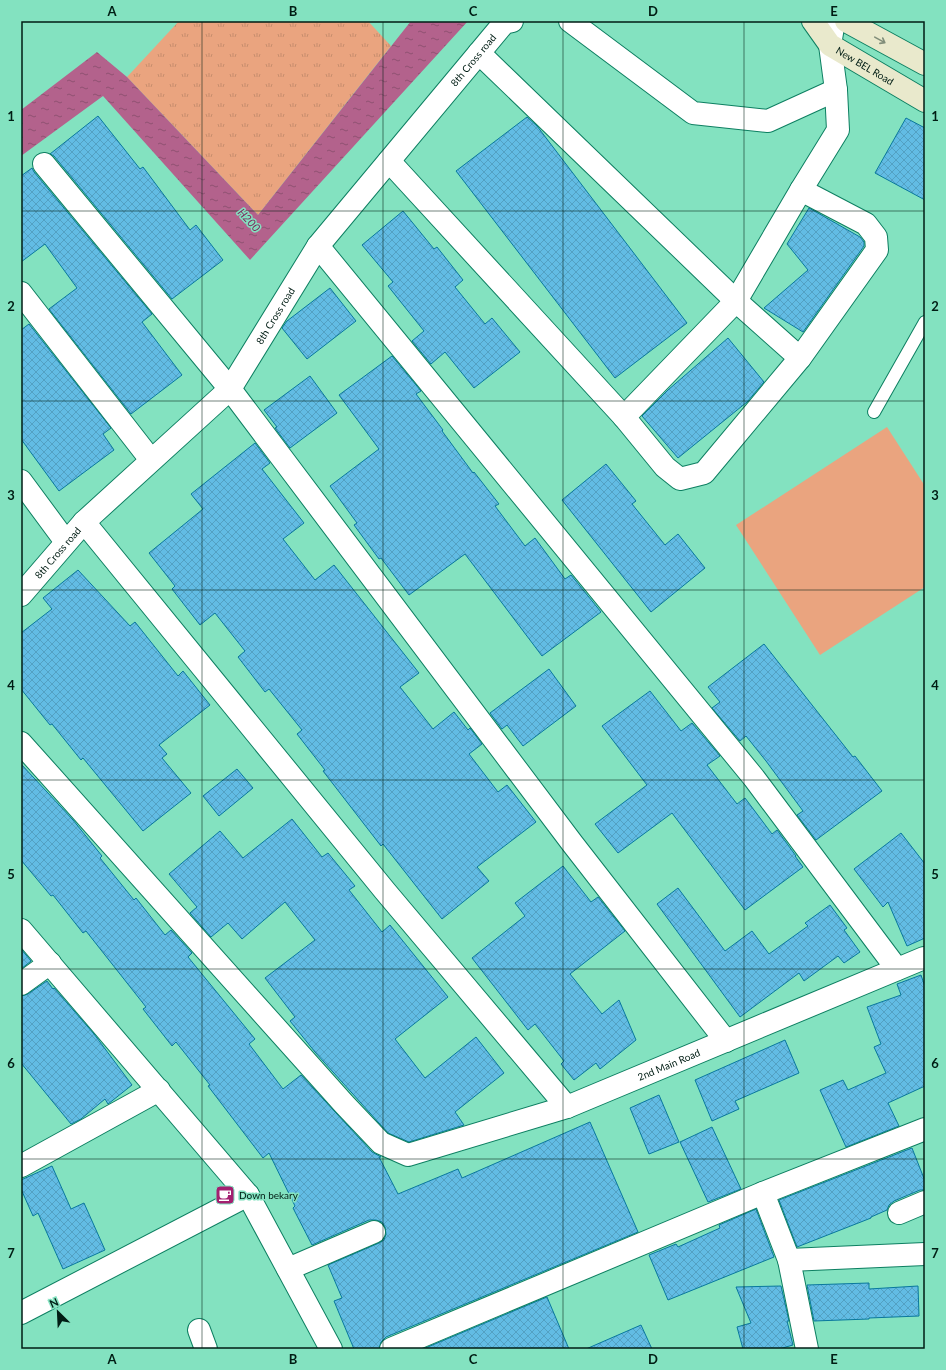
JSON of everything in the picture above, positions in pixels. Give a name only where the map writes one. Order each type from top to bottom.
[{"type":"main road","name":"New BEL Road","points":[[813,21],[830,45],[925,101]]},
{"type":"main road","points":[[846,21],[925,64]]},
{"type":"street","name":"8th Cross road","points":[[21,595],[84,522],[150,460],[230,389],[318,246],[504,23],[512,21]]},
{"type":"street","points":[[570,21],[693,113],[768,121],[836,90]]},
{"type":"street","points":[[624,417],[736,301],[838,130],[836,90],[830,45],[834,21]]},
{"type":"street","points":[[480,53],[736,301],[800,358]]},
{"type":"street","points":[[389,161],[624,417],[665,467],[680,479],[704,474],[800,358],[877,250],[876,237],[866,224],[801,190]]},
{"type":"street","points":[[44,164],[230,389],[572,844],[726,1041]]},
{"type":"street","points":[[318,246],[754,778],[897,968]]},
{"type":"street","points":[[21,293],[150,460]]},
{"type":"street","points":[[21,481],[66,542]]},
{"type":"street","points":[[84,522],[385,891],[567,1107]]},
{"type":"street","name":"2nd Main Road","points":[[21,743],[344,1104],[381,1143],[408,1155],[567,1107],[924,958]]},
{"type":"street","points":[[21,930],[248,1195],[331,1349]]},
{"type":"street","points":[[21,984],[50,963]]},
{"type":"street","points":[[21,1166],[159,1090]]},
{"type":"street","points":[[391,1349],[763,1193],[925,1129]]},
{"type":"street","points":[[763,1193],[789,1260],[807,1349]]},
{"type":"street","points":[[21,1313],[248,1195]]},
{"type":"street","points":[[899,1213],[925,1202]]},
{"type":"street","points":[[288,1269],[374,1232]]},
{"type":"street","points":[[789,1260],[925,1254]]},
{"type":"lane","points":[[874,412],[925,322]]},
{"type":"green space","points":[[179,21],[368,21],[391,46],[258,215],[127,77]]},
{"type":"green space","points":[[887,427],[925,486],[925,587],[820,655],[736,525]]},
{"type":"water","name":"H200","points":[[411,21],[468,21],[250,260],[103,96],[21,156],[21,110],[97,52],[127,77],[258,215]]},
{"type":"building","points":[[98,116],[140,169],[143,167],[190,230],[196,225],[223,260],[172,299],[54,156],[50,154]]},
{"type":"building","points":[[527,117],[537,126],[687,323],[615,378],[456,171]]},
{"type":"building","points":[[906,118],[925,128],[925,200],[875,173]]},
{"type":"building","points":[[32,168],[152,314],[142,322],[182,375],[131,414],[49,309],[77,288],[45,244],[21,262],[21,176]]},
{"type":"building","points":[[809,208],[860,237],[864,242],[864,246],[803,332],[764,308],[808,270],[787,244]]},
{"type":"building","points":[[403,211],[434,249],[437,247],[463,280],[455,287],[485,324],[492,318],[520,352],[474,388],[445,352],[431,364],[412,341],[424,331],[388,286],[393,282],[362,245]]},
{"type":"building","points":[[330,288],[356,321],[307,359],[282,328],[287,321]]},
{"type":"building","points":[[29,324],[111,428],[103,434],[114,450],[59,491],[21,439],[21,330]]},
{"type":"building","points":[[728,338],[764,382],[747,402],[678,458],[642,416],[668,390]]},
{"type":"building","points":[[392,356],[421,391],[416,394],[473,473],[474,472],[499,504],[495,506],[525,546],[535,538],[565,579],[571,575],[601,612],[542,656],[465,554],[409,595],[381,558],[379,559],[354,525],[357,523],[330,486],[379,449],[339,395]]},
{"type":"building","points":[[310,376],[337,413],[290,448],[264,410]]},
{"type":"building","points":[[255,443],[270,463],[262,469],[304,523],[283,539],[315,580],[334,565],[419,673],[400,687],[433,729],[454,712],[468,730],[470,728],[482,744],[469,754],[498,792],[507,785],[536,822],[477,867],[489,881],[442,919],[383,844],[381,846],[323,771],[325,770],[297,734],[302,730],[269,689],[265,692],[238,657],[245,651],[215,613],[200,625],[172,589],[175,586],[149,553],[203,509],[191,494]]},
{"type":"building","points":[[606,464],[636,501],[632,504],[665,545],[678,534],[705,568],[651,612],[562,500]]},
{"type":"building","points":[[78,570],[130,626],[135,622],[178,676],[183,671],[210,705],[159,745],[167,754],[162,758],[191,793],[143,831],[83,758],[81,760],[21,689],[21,633],[52,609],[43,598]]},
{"type":"building","points":[[764,644],[853,757],[855,756],[882,791],[816,840],[797,815],[803,811],[766,761],[746,736],[740,741],[712,708],[720,702],[708,687]]},
{"type":"building","points":[[549,669],[576,706],[523,746],[507,725],[502,729],[490,713]]},
{"type":"building","points":[[650,691],[681,731],[692,723],[720,756],[707,765],[737,804],[745,798],[772,834],[777,830],[803,867],[745,910],[672,813],[618,853],[595,824],[647,785],[602,726]]},
{"type":"building","points":[[21,764],[73,820],[102,856],[100,858],[134,900],[136,898],[165,935],[171,930],[192,953],[188,957],[255,1039],[249,1044],[283,1089],[301,1075],[372,1152],[381,1157],[379,1157],[398,1194],[458,1169],[462,1178],[590,1122],[638,1232],[386,1337],[381,1342],[379,1349],[354,1349],[334,1301],[342,1298],[328,1265],[384,1240],[386,1234],[385,1227],[382,1222],[369,1220],[312,1245],[293,1208],[295,1206],[269,1153],[263,1158],[208,1086],[210,1085],[176,1042],[172,1046],[143,1009],[146,1007],[86,931],[83,933],[53,895],[51,896],[21,860]]},
{"type":"building","points":[[237,769],[253,788],[219,816],[203,796]]},
{"type":"building","points":[[292,819],[322,857],[328,853],[355,886],[349,890],[382,932],[390,925],[448,997],[395,1039],[425,1078],[476,1037],[504,1073],[455,1112],[464,1125],[409,1142],[388,1133],[315,1052],[290,1021],[295,1017],[265,978],[315,940],[285,902],[242,939],[228,923],[211,937],[190,913],[197,907],[169,874],[220,831],[243,858]]},
{"type":"building","points":[[901,833],[925,864],[925,938],[907,946],[888,902],[883,907],[854,869]]},
{"type":"building","points":[[563,866],[591,902],[598,897],[625,931],[570,974],[602,1014],[619,1000],[636,1040],[600,1069],[596,1063],[574,1080],[561,1064],[564,1061],[535,1024],[528,1030],[472,958],[525,916],[515,903]]},
{"type":"building","points":[[678,888],[725,951],[752,931],[769,954],[808,926],[805,923],[830,905],[847,928],[844,930],[860,952],[844,963],[838,956],[804,981],[799,973],[740,1017],[657,904]]},
{"type":"building","points":[[21,949],[31,961],[21,969]]},
{"type":"building","points":[[921,975],[925,987],[925,1086],[888,1103],[899,1126],[846,1147],[820,1090],[843,1080],[848,1090],[886,1073],[874,1047],[881,1044],[867,1007],[901,995],[897,984]]},
{"type":"building","points":[[47,981],[94,1034],[132,1085],[108,1104],[105,1099],[81,1119],[71,1124],[21,1063],[21,996],[28,994]]},
{"type":"building","points":[[785,1040],[799,1073],[735,1101],[739,1109],[712,1121],[695,1080]]},
{"type":"building","points":[[659,1095],[679,1142],[649,1154],[630,1108]]},
{"type":"building","points":[[712,1127],[741,1189],[708,1202],[680,1142]]},
{"type":"building","points":[[912,1148],[925,1181],[925,1190],[920,1190],[894,1201],[889,1205],[887,1210],[871,1218],[797,1247],[779,1200]]},
{"type":"building","points":[[52,1166],[71,1209],[84,1203],[105,1250],[63,1269],[38,1213],[33,1216],[21,1189],[21,1180]]},
{"type":"building","points":[[756,1209],[774,1257],[668,1300],[649,1255],[676,1244],[678,1247],[720,1228],[719,1225]]},
{"type":"building","points":[[869,1283],[869,1289],[918,1286],[919,1316],[814,1321],[807,1285]]},
{"type":"building","points":[[781,1286],[793,1345],[779,1349],[743,1349],[737,1327],[751,1323],[736,1287]]},
{"type":"building","points":[[547,1297],[569,1349],[423,1349]]},
{"type":"building","points":[[641,1325],[652,1349],[586,1349]]},
{"type":"place","name":"Down bekary","points":[[225,1195]]}]
